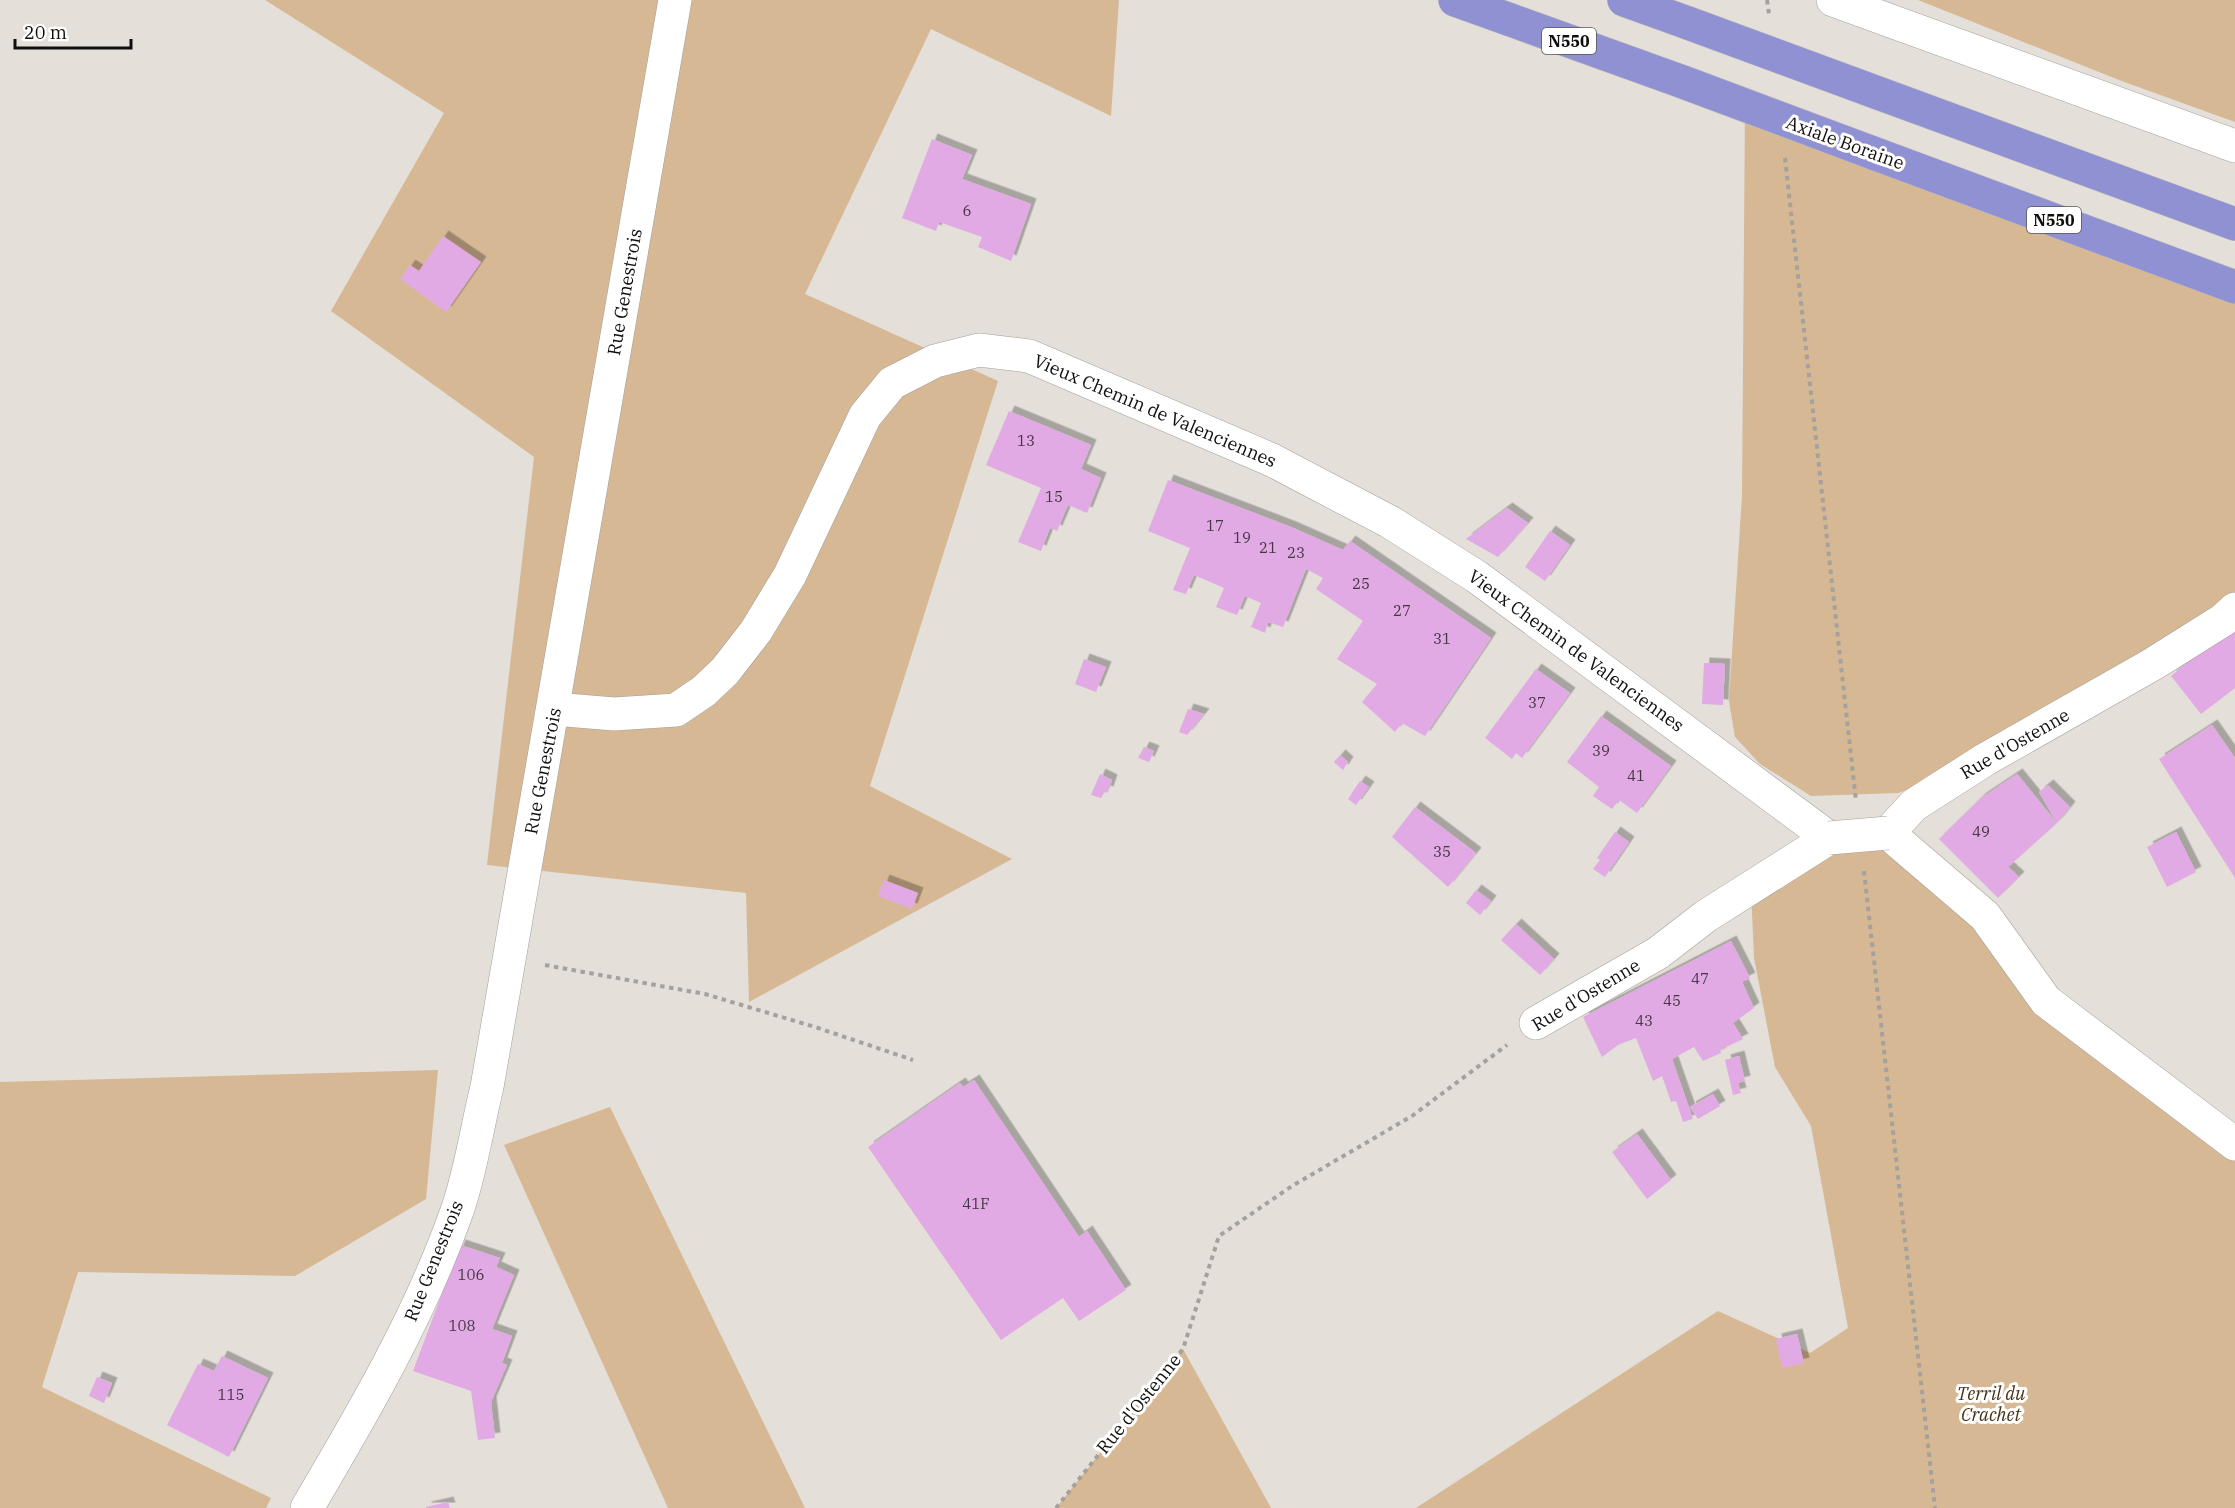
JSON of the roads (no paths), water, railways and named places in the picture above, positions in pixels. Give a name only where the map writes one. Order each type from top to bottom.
[{"type":"highway","name":"Axiale Boraine","points":[[1455,0],[1683,82],[2235,288]]},
{"type":"highway","points":[[1624,0],[2235,224]]},
{"type":"street","name":"Rue Genestrois","points":[[307,1508],[363,1413],[416,1310],[458,1209],[487,1087],[675,0]]},
{"type":"street","points":[[1833,0],[2235,146]]},
{"type":"street","name":"Vieux Chemin de Valenciennes","points":[[554,709],[614,714],[676,710],[704,691],[725,671],[750,639],[790,575],[865,416],[892,383],[935,361],[979,350],[1029,356],[1272,460],[1390,522],[1477,577],[1829,838]]},
{"type":"street","name":"Rue d'Ostenne","points":[[1536,1023],[1658,953],[1706,916],[1829,838],[1888,833],[1914,805],[1986,759],[2153,664],[2223,620],[2235,609]]},
{"type":"street","points":[[1888,833],[1985,916],[2046,1001],[2235,1144]]},
{"type":"park label","name":"Terril du Crachet","points":[[1991,1404]]}]
